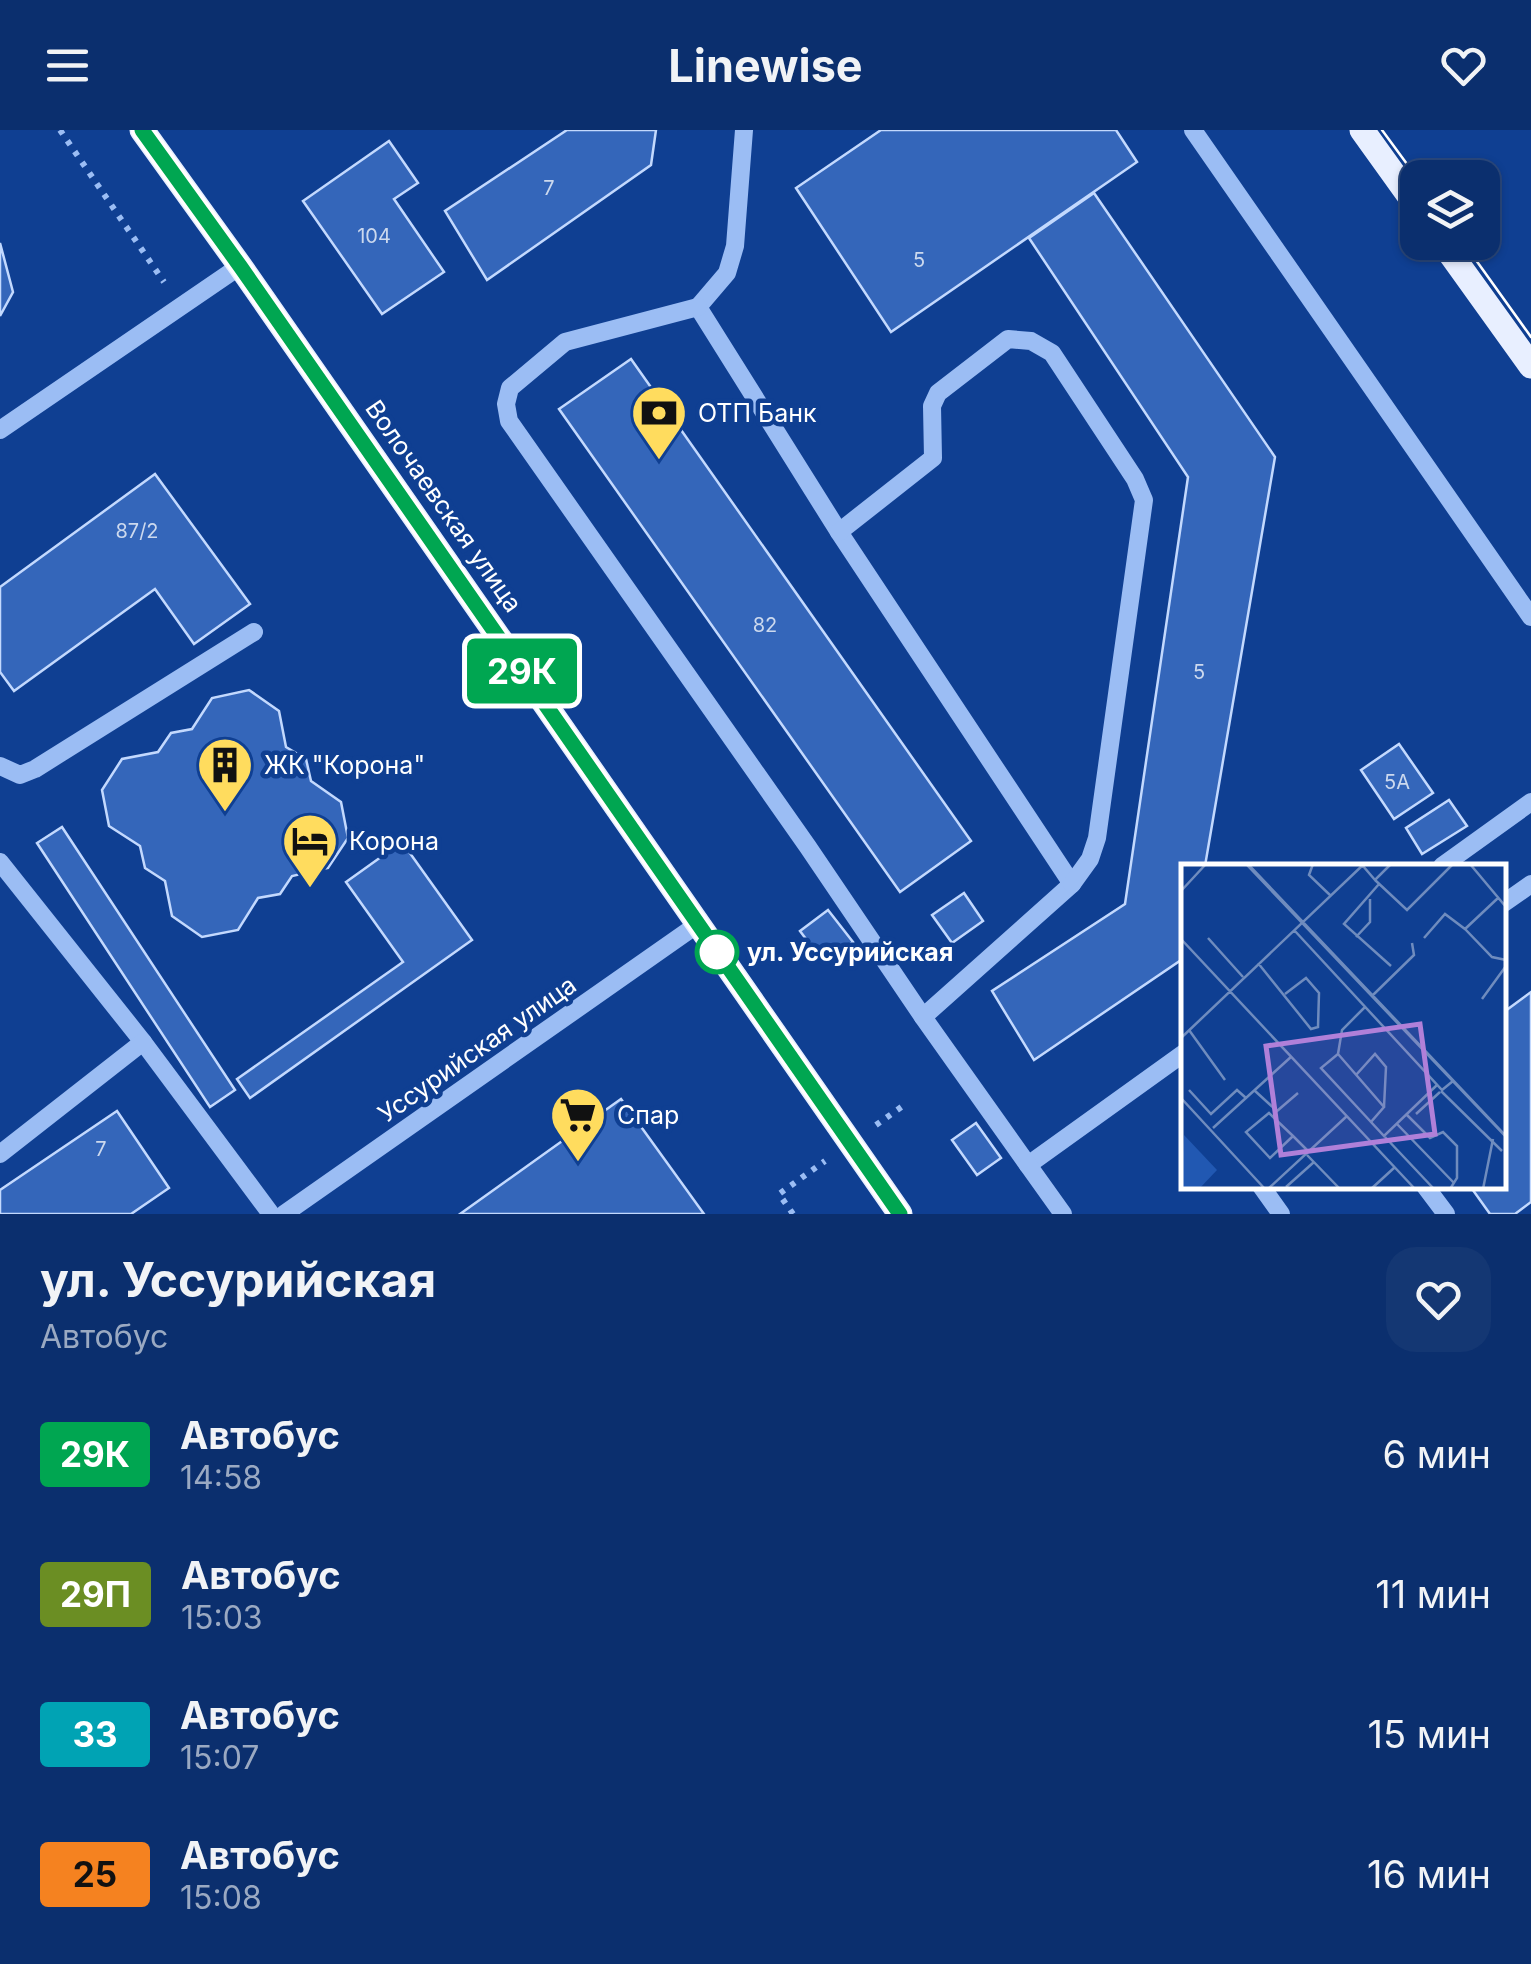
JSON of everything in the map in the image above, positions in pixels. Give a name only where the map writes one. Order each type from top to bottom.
[{"type":"main road","name":"Волочаевская улица","points":[[142,130],[900,1214]]},
{"type":"main road","points":[[1362,130],[1400,183]]},
{"type":"main road","points":[[1455,260],[1531,366]]},
{"type":"street","points":[[744,130],[734,246],[727,273],[698,307],[565,342],[510,388],[506,404],[510,421],[1063,1214]]},
{"type":"street","points":[[1194,130],[1531,617]]},
{"type":"street","points":[[0,430],[240,266]]},
{"type":"street","points":[[698,307],[839,532],[1072,884]]},
{"type":"street","points":[[839,532],[933,458],[932,406],[938,393],[1008,339],[1032,341],[1052,353],[1136,479],[1144,500],[1097,838],[1090,859],[1072,884],[922,1017]]},
{"type":"street","points":[[0,766],[20,775],[34,769],[254,632]]},
{"type":"street","points":[[1445,864],[1531,802]]},
{"type":"street","points":[[0,862],[144,1042],[271,1214]]},
{"type":"street","points":[[1506,902],[1531,884]]},
{"type":"street","name":"Уссурийская улица","points":[[284,1214],[698,924]]},
{"type":"street","points":[[0,1154],[144,1042]]},
{"type":"street","points":[[1028,1165],[1178,1057]]},
{"type":"street","points":[[1263,1189],[1281,1214]]},
{"type":"street","points":[[1428,1189],[1446,1214]]},
{"type":"path","points":[[60,130],[180,306]]},
{"type":"building","points":[[567,130],[656,130],[651,165],[487,280],[445,211]]},
{"type":"building","points":[[881,130],[1116,130],[1137,162],[891,332],[796,188]]},
{"type":"building","points":[[389,141],[418,183],[394,199],[444,272],[382,314],[303,201]]},
{"type":"building","points":[[1094,193],[1275,457],[1205,864],[1181,864],[1181,960],[1034,1060],[992,991],[1125,904],[1188,477],[1029,238]]},
{"type":"building","points":[[0,243],[13,292],[0,316]]},
{"type":"building","points":[[631,359],[971,841],[900,892],[559,409]]},
{"type":"building","points":[[155,474],[250,604],[194,644],[155,589],[14,691],[0,672],[0,587]]},
{"type":"building","name":"ЖК \"Корона\"","points":[[249,690],[279,711],[286,747],[306,759],[311,781],[341,802],[348,838],[328,868],[292,876],[280,894],[258,898],[238,930],[202,937],[172,916],[165,881],[145,868],[140,846],[109,826],[102,790],[122,759],[158,752],[171,733],[192,729],[212,698]]},
{"type":"building","points":[[1399,744],[1433,793],[1394,819],[1361,770]]},
{"type":"building","points":[[1449,800],[1467,826],[1422,854],[1406,828]]},
{"type":"building","points":[[62,827],[235,1090],[210,1107],[37,843]]},
{"type":"building","points":[[402,842],[472,940],[250,1098],[237,1079],[403,962],[346,882]]},
{"type":"building","points":[[964,893],[983,921],[952,943],[932,915]]},
{"type":"building","points":[[828,910],[853,942],[824,963],[800,931]]},
{"type":"building","points":[[1531,992],[1531,1202],[1515,1214],[1490,1214],[1472,1189],[1506,1189],[1506,1011]]},
{"type":"building","points":[[621,1099],[704,1214],[460,1214]]},
{"type":"building","points":[[117,1111],[169,1188],[131,1214],[0,1214],[0,1190]]},
{"type":"building","points":[[976,1123],[1001,1158],[977,1175],[952,1140]]},
{"type":"tram line","points":[[1382,130],[1404,160]]},
{"type":"tram line","points":[[1476,260],[1531,337]]},
{"type":"bus line","name":"29К","points":[[142,130],[900,1214]]},
{"type":"place","name":"ОТП Банк","points":[[659,462]]},
{"type":"place","name":"ЖК \"Корона\"","points":[[225,814]]},
{"type":"place","name":"Корона","points":[[310,890]]},
{"type":"place","name":"ул. Уссурийская","points":[[717,952]]},
{"type":"place","name":"Спар","points":[[578,1164]]}]
